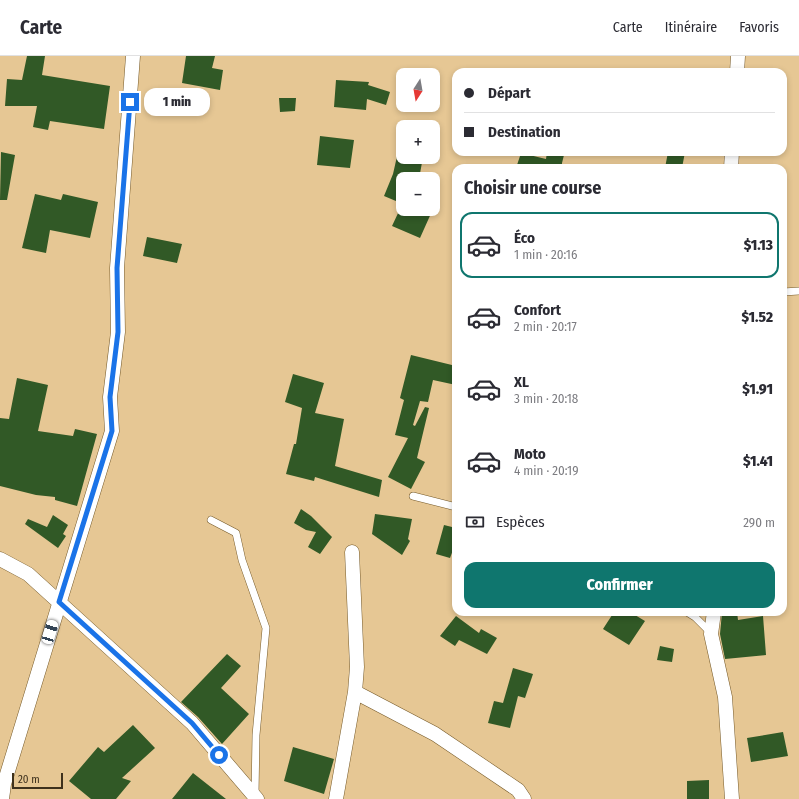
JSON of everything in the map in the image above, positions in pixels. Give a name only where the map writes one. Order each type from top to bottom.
[{"type":"street","points":[[2,799],[4,784],[112,431],[110,397],[118,332],[117,268],[133,56]]},
{"type":"street","points":[[737,68],[738,56]]},
{"type":"street","points":[[336,799],[355,692],[357,667],[352,552]]},
{"type":"street","points":[[0,559],[28,574],[192,723],[256,798]]},
{"type":"street","points":[[713,616],[711,634],[725,697],[732,799]]},
{"type":"street","points":[[355,692],[434,734],[518,790],[524,799]]},
{"type":"lane","points":[[787,292],[799,291]]},
{"type":"lane","points":[[413,496],[452,506]]},
{"type":"lane","points":[[211,520],[236,533],[242,560],[266,628],[256,736],[256,798]]},
{"type":"lane","points":[[695,616],[711,634]]},
{"type":"building","points":[[27,56],[45,56],[42,75],[110,86],[104,129],[50,121],[48,130],[33,127],[37,106],[5,106],[7,79],[22,80]]},
{"type":"building","points":[[186,56],[215,56],[212,68],[223,70],[220,90],[182,83]]},
{"type":"building","points":[[336,80],[369,82],[368,85],[390,92],[386,105],[367,99],[366,110],[334,107]]},
{"type":"building","points":[[279,98],[296,98],[295,111],[280,112]]},
{"type":"building","points":[[320,136],[354,140],[350,168],[317,165]]},
{"type":"building","points":[[1,152],[15,155],[7,200],[0,200]]},
{"type":"building","points":[[520,156],[534,156],[546,159],[546,156],[564,156],[562,164],[517,164]]},
{"type":"building","points":[[667,156],[684,156],[683,164],[666,164]]},
{"type":"building","points":[[396,161],[396,164],[422,164],[420,172],[396,172],[396,201],[384,196],[393,174]]},
{"type":"building","points":[[35,194],[61,200],[63,194],[98,202],[90,238],[50,230],[46,253],[22,248]]},
{"type":"building","points":[[397,216],[430,216],[420,238],[392,226]]},
{"type":"building","points":[[147,237],[182,244],[177,263],[143,256]]},
{"type":"building","points":[[411,355],[452,365],[452,384],[433,380],[428,402],[420,401],[413,425],[415,426],[425,407],[429,408],[417,458],[425,462],[411,489],[388,477],[408,438],[395,435],[404,400],[400,398]]},
{"type":"building","points":[[293,374],[324,383],[315,413],[344,419],[335,466],[382,480],[379,497],[315,477],[314,481],[286,474],[294,444],[296,444],[302,408],[285,402]]},
{"type":"building","points":[[17,378],[48,385],[38,431],[73,436],[75,429],[97,434],[77,506],[55,500],[55,497],[36,495],[0,486],[0,418],[9,419]]},
{"type":"building","points":[[301,509],[311,516],[332,537],[320,554],[308,547],[316,532],[306,530],[294,523]]},
{"type":"building","points":[[375,514],[412,519],[408,539],[410,541],[402,555],[372,534]]},
{"type":"building","points":[[53,515],[68,525],[63,534],[66,536],[58,548],[25,524],[28,519],[47,527]]},
{"type":"building","points":[[444,525],[452,527],[452,553],[450,558],[436,554]]},
{"type":"building","points":[[456,616],[479,633],[481,629],[497,638],[487,654],[459,640],[455,646],[440,636]]},
{"type":"building","points":[[611,616],[637,616],[645,621],[629,645],[603,629]]},
{"type":"building","points":[[722,616],[738,616],[738,620],[763,616],[766,655],[725,659],[720,634]]},
{"type":"building","points":[[660,646],[674,649],[672,662],[657,660]]},
{"type":"building","points":[[227,654],[241,666],[221,688],[249,714],[222,744],[198,717],[181,702]]},
{"type":"building","points":[[513,668],[533,674],[525,698],[518,696],[510,728],[488,723],[494,701],[503,703]]},
{"type":"building","points":[[133,725],[155,748],[122,778],[131,781],[116,799],[91,799],[69,781],[98,747],[104,752]]},
{"type":"building","points":[[783,732],[788,756],[751,762],[747,738]]},
{"type":"building","points":[[293,747],[334,759],[324,794],[284,781]]},
{"type":"building","points":[[193,773],[226,799],[172,799]]},
{"type":"building","points":[[709,780],[709,799],[687,799],[687,781]]},
{"type":"route","points":[[130,102],[117,268],[118,332],[110,397],[112,431],[59,602],[192,723],[219,755]]}]
